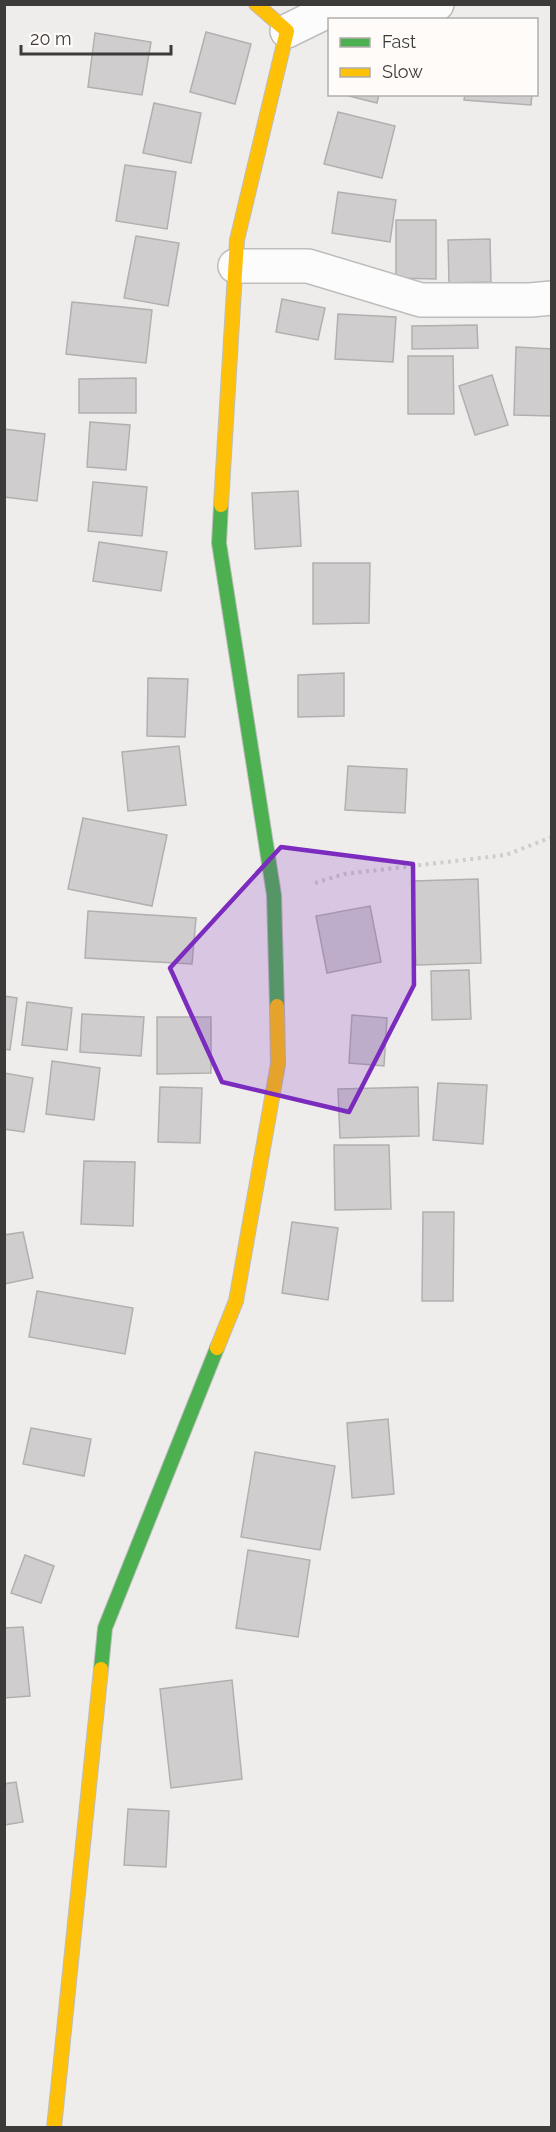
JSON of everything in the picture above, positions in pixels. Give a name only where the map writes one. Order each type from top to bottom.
[{"type":"street","points":[[256,4],[287,31]]},
{"type":"street","points":[[287,31],[338,6],[409,13],[437,4]]},
{"type":"street","points":[[54,2127],[105,1628],[236,1301],[278,1064],[274,896],[219,543],[237,240],[287,31]]},
{"type":"street","points":[[235,266],[308,266],[421,300],[552,298]]},
{"type":"path","points":[[274,896],[344,874],[506,855],[552,837]]},
{"type":"highlighted area","points":[[281,847],[413,864],[414,985],[349,1112],[222,1082],[170,968]]},
{"type":"building","points":[[206,32],[251,44],[235,104],[190,92]]},
{"type":"building","points":[[95,33],[151,42],[142,95],[88,87]]},
{"type":"building","points":[[349,96],[379,96],[377,103]]},
{"type":"building","points":[[465,96],[532,96],[531,105],[464,100]]},
{"type":"building","points":[[154,103],[201,113],[191,163],[143,153]]},
{"type":"building","points":[[338,112],[395,126],[382,178],[324,164]]},
{"type":"building","points":[[125,165],[176,172],[167,229],[116,221]]},
{"type":"building","points":[[338,192],[396,200],[390,242],[332,233]]},
{"type":"building","points":[[396,220],[436,220],[436,279],[396,278]]},
{"type":"building","points":[[136,236],[179,243],[168,306],[124,298]]},
{"type":"building","points":[[490,239],[491,282],[449,283],[448,240]]},
{"type":"building","points":[[282,299],[325,308],[318,340],[276,332]]},
{"type":"building","points":[[72,302],[152,310],[146,363],[66,354]]},
{"type":"building","points":[[338,314],[396,317],[393,362],[335,359]]},
{"type":"building","points":[[477,325],[478,348],[412,349],[412,326]]},
{"type":"building","points":[[516,347],[552,349],[552,416],[514,415]]},
{"type":"building","points":[[408,356],[453,356],[454,414],[408,414]]},
{"type":"building","points":[[492,375],[508,425],[475,435],[459,386]]},
{"type":"building","points":[[136,378],[136,413],[79,413],[79,379]]},
{"type":"building","points":[[90,422],[130,425],[126,470],[87,467]]},
{"type":"building","points":[[4,429],[45,434],[37,501],[4,497]]},
{"type":"building","points":[[93,482],[147,487],[142,536],[88,531]]},
{"type":"building","points":[[298,491],[301,546],[255,549],[252,493]]},
{"type":"building","points":[[99,542],[167,552],[161,591],[93,581]]},
{"type":"building","points":[[313,563],[370,563],[369,623],[313,624]]},
{"type":"building","points":[[344,673],[344,716],[298,717],[298,675]]},
{"type":"building","points":[[148,678],[188,679],[185,737],[147,736]]},
{"type":"building","points":[[179,746],[186,805],[128,811],[122,752]]},
{"type":"building","points":[[348,766],[407,769],[405,813],[345,810]]},
{"type":"building","points":[[83,818],[167,835],[152,906],[68,889]]},
{"type":"building","points":[[478,879],[481,963],[416,965],[413,881]]},
{"type":"building","points":[[370,906],[381,962],[327,973],[316,916]]},
{"type":"building","points":[[88,911],[196,918],[192,964],[85,958]]},
{"type":"building","points":[[469,970],[471,1019],[432,1020],[431,971]]},
{"type":"building","points":[[4,996],[17,998],[10,1050],[4,1049]]},
{"type":"building","points":[[27,1002],[72,1008],[67,1050],[22,1045]]},
{"type":"building","points":[[82,1014],[144,1017],[141,1056],[80,1052]]},
{"type":"building","points":[[352,1015],[387,1018],[384,1066],[349,1063]]},
{"type":"building","points":[[157,1017],[211,1017],[211,1073],[157,1074]]},
{"type":"building","points":[[52,1061],[100,1068],[94,1120],[46,1114]]},
{"type":"building","points":[[4,1073],[33,1078],[24,1132],[4,1129]]},
{"type":"building","points":[[438,1083],[487,1085],[483,1144],[433,1140]]},
{"type":"building","points":[[160,1087],[202,1088],[200,1143],[158,1142]]},
{"type":"building","points":[[418,1087],[419,1136],[340,1138],[338,1089]]},
{"type":"building","points":[[334,1145],[389,1145],[391,1209],[335,1210]]},
{"type":"building","points":[[84,1161],[135,1162],[133,1226],[81,1224]]},
{"type":"building","points":[[423,1212],[454,1212],[453,1301],[422,1301]]},
{"type":"building","points":[[292,1222],[338,1228],[328,1300],[282,1293]]},
{"type":"building","points":[[23,1232],[33,1278],[4,1284],[4,1235]]},
{"type":"building","points":[[37,1291],[133,1308],[125,1354],[29,1337]]},
{"type":"building","points":[[388,1419],[394,1494],[352,1498],[347,1423]]},
{"type":"building","points":[[31,1428],[91,1439],[84,1476],[23,1464]]},
{"type":"building","points":[[255,1452],[335,1466],[320,1550],[241,1537]]},
{"type":"building","points":[[248,1550],[310,1560],[298,1637],[236,1628]]},
{"type":"building","points":[[25,1555],[54,1566],[41,1603],[11,1593]]},
{"type":"building","points":[[23,1627],[30,1696],[4,1698],[4,1628]]},
{"type":"building","points":[[232,1680],[242,1779],[171,1788],[160,1689]]},
{"type":"building","points":[[16,1782],[23,1822],[4,1825],[4,1784]]},
{"type":"building","points":[[128,1809],[169,1811],[166,1867],[124,1865]]},
{"type":"traffic: fast","points":[[221,505],[219,543],[274,895],[277,1006]]},
{"type":"traffic: fast","points":[[101,1669],[105,1628],[217,1348]]},
{"type":"traffic: slow","points":[[221,505],[237,240],[287,31],[256,4]]},
{"type":"traffic: slow","points":[[217,1348],[236,1301],[278,1064],[277,1006]]},
{"type":"traffic: slow","points":[[54,2128],[101,1669]]}]
